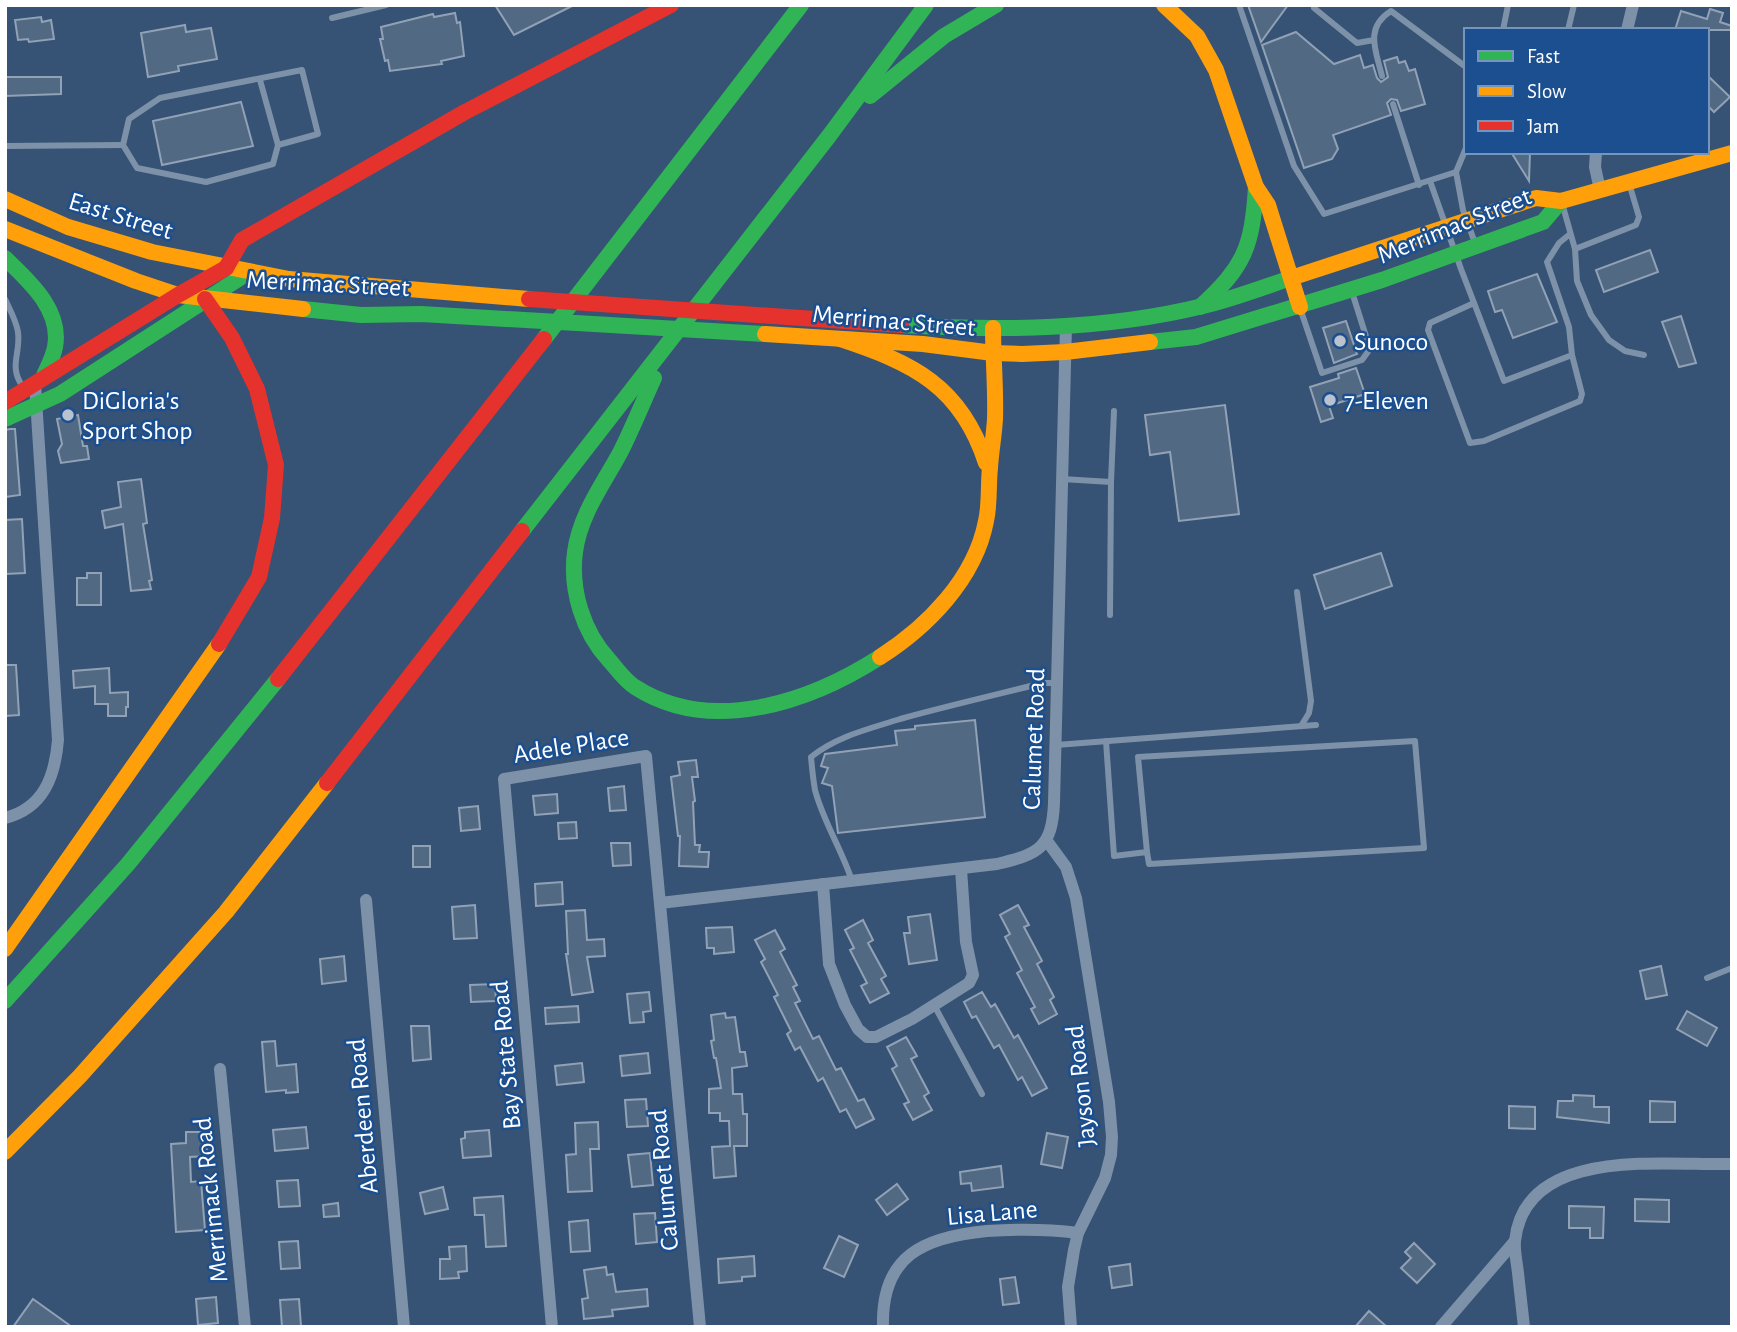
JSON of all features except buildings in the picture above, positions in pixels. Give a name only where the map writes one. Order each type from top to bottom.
[{"type":"main road","points":[[226,268],[242,240],[466,112],[671,5]]},
{"type":"main road","points":[[5,1001],[128,864],[251,714],[801,5]]},
{"type":"main road","points":[[5,1152],[80,1076],[226,912],[843,118],[926,5]]},
{"type":"main road","points":[[843,118],[944,36],[996,5]]},
{"type":"main road","points":[[1164,5],[1197,36],[1216,70],[1256,187],[1268,205],[1300,307]]},
{"type":"main road","points":[[1561,201],[1732,153]]},
{"type":"main road","points":[[1200,307],[1224,286],[1243,261],[1250,246],[1254,229],[1256,187]]},
{"type":"main road","name":"Merrimac Street","points":[[5,402],[226,268],[289,279],[503,298],[790,318],[934,327],[1066,325],[1200,307],[1536,198],[1561,201]]},
{"type":"main road","name":"East Street","points":[[5,200],[68,227],[152,252],[226,268]]},
{"type":"main road","name":"Merrimac Street","points":[[178,295],[361,315],[421,314],[503,318],[923,344],[993,353],[1065,352],[1196,337],[1300,307],[1543,222],[1561,201]]},
{"type":"main road","name":"East Street","points":[[5,229],[178,295]]},
{"type":"main road","points":[[8,266],[38,295],[54,321],[56,342],[53,356],[34,384]]},
{"type":"main road","name":"Merrimac Street","points":[[5,419],[81,381],[249,272]]},
{"type":"main road","points":[[5,948],[194,681],[238,615],[259,577],[272,518],[276,465],[257,389],[233,338],[205,299]]},
{"type":"main road","points":[[670,341],[622,448],[583,523],[574,565],[575,593],[593,639],[608,662],[640,693],[672,706],[697,711],[736,711],[795,699],[867,667],[898,647],[931,618],[955,588],[984,531],[990,500],[989,478],[995,417],[993,328]]},
{"type":"main road","points":[[840,339],[884,354],[905,365],[931,379],[953,399],[977,436],[989,478]]},
{"type":"street","points":[[1627,28],[1633,5]]},
{"type":"street","points":[[1596,154],[1595,167],[1600,190]]},
{"type":"street","name":"Calumet Road","points":[[660,903],[997,864],[1024,857],[1037,851],[1047,841],[1054,819],[1066,325]]},
{"type":"street","points":[[5,818],[24,810],[37,800],[54,771],[58,740],[34,384]]},
{"type":"street","name":"Calumet Road","points":[[646,756],[700,1327]]},
{"type":"street","name":"Adele Place","points":[[504,779],[646,756]]},
{"type":"street","name":"Bay State Road","points":[[504,779],[552,1327]]},
{"type":"street","name":"Jayson Road","points":[[1047,841],[1066,867],[1076,898],[1111,1120],[1112,1146],[1108,1170],[1078,1233],[1068,1287],[1071,1327]]},
{"type":"street","points":[[823,884],[829,964],[858,1029],[867,1037],[876,1037],[969,983],[974,975],[966,943],[961,869]]},
{"type":"street","name":"Aberdeen Road","points":[[366,900],[404,1327]]},
{"type":"street","name":"Merrimack Road","points":[[220,1069],[245,1327]]},
{"type":"street","points":[[1441,1327],[1515,1241],[1528,1203],[1537,1193],[1557,1180],[1612,1166],[1732,1164]]},
{"type":"street","name":"Lisa Lane","points":[[883,1327],[883,1297],[892,1276],[913,1252],[935,1240],[963,1233],[1024,1228],[1078,1233]]},
{"type":"street","points":[[1515,1241],[1524,1327]]},
{"type":"lane","points":[[332,18],[386,5]]},
{"type":"lane","points":[[1239,5],[1294,166],[1324,214],[1456,172]]},
{"type":"lane","points":[[1316,5],[1314,8],[1357,43],[1374,40]]},
{"type":"lane","points":[[1384,5],[1464,66]]},
{"type":"lane","points":[[1503,28],[1508,5]]},
{"type":"lane","points":[[1568,28],[1574,5]]},
{"type":"lane","points":[[1382,76],[1373,36],[1380,18],[1391,11]]},
{"type":"lane","points":[[260,80],[278,145],[274,164],[206,182],[137,167],[123,145],[129,119],[160,98],[302,70],[318,134],[278,145]]},
{"type":"lane","points":[[1392,104],[1419,185]]},
{"type":"lane","points":[[5,146],[123,145]]},
{"type":"lane","points":[[1464,153],[1456,172],[1476,246]]},
{"type":"lane","points":[[1430,181],[1504,381],[1572,355]]},
{"type":"lane","points":[[1575,249],[1636,225],[1639,217],[1629,181]]},
{"type":"lane","points":[[1561,201],[1575,249],[1577,281],[1591,315],[1609,340],[1625,351],[1644,355]]},
{"type":"lane","points":[[1474,303],[1438,317],[1430,323],[1428,330],[1470,443],[1484,441],[1580,401],[1582,394],[1572,355],[1569,327],[1546,262],[1559,243],[1570,234]]},
{"type":"lane","points":[[1300,307],[1322,373],[1366,357],[1370,349],[1352,290]]},
{"type":"lane","points":[[5,299],[18,331],[14,367],[16,377],[34,384]]},
{"type":"lane","points":[[1110,615],[1111,482],[1115,411]]},
{"type":"lane","points":[[1062,479],[1111,482]]},
{"type":"lane","points":[[1297,592],[1311,701],[1309,713],[1301,726]]},
{"type":"lane","points":[[852,881],[816,791],[811,757],[824,746],[852,733],[1043,683],[1057,683]]},
{"type":"lane","points":[[1056,745],[1316,725]]},
{"type":"lane","points":[[1106,741],[1114,856],[1147,852]]},
{"type":"lane","points":[[1415,741],[1424,848],[1149,864],[1147,852],[1138,757],[1415,741]]},
{"type":"lane","points":[[1707,978],[1732,968]]},
{"type":"lane","points":[[934,1005],[982,1094]]},
{"type":"traffic: fast","points":[[544,339],[801,5]]},
{"type":"traffic: fast","points":[[522,531],[829,136],[926,5]]},
{"type":"traffic: fast","points":[[870,96],[944,36],[996,5]]},
{"type":"traffic: fast","points":[[1200,307],[1227,279],[1243,254],[1252,225],[1256,187]]},
{"type":"traffic: fast","points":[[1150,342],[1196,337],[1382,280],[1543,222],[1561,201]]},
{"type":"traffic: fast","points":[[5,258],[42,297],[54,321],[55,347],[43,378]]},
{"type":"traffic: fast","points":[[5,419],[60,394],[249,272]]},
{"type":"traffic: fast","points":[[901,325],[1014,328],[1128,320],[1214,303],[1294,277]]},
{"type":"traffic: fast","points":[[303,309],[361,315],[421,314],[765,334]]},
{"type":"traffic: fast","points":[[654,378],[621,451],[587,512],[575,552],[575,581],[585,624],[600,649],[621,675],[635,687],[664,702],[696,709],[727,711],[792,699],[823,688],[880,657]]},
{"type":"traffic: fast","points":[[5,1001],[128,864],[278,679]]},
{"type":"traffic: slow","points":[[1164,5],[1197,36],[1216,70],[1256,187],[1268,205],[1300,307]]},
{"type":"traffic: slow","points":[[1294,277],[1536,198],[1561,201],[1732,153]]},
{"type":"traffic: slow","points":[[5,199],[68,227],[152,252],[289,279],[529,299]]},
{"type":"traffic: slow","points":[[5,229],[178,295],[303,309]]},
{"type":"traffic: slow","points":[[880,657],[915,631],[946,600],[960,582],[980,542],[988,508],[995,419],[993,328]]},
{"type":"traffic: slow","points":[[765,334],[923,344],[1022,354],[1150,342]]},
{"type":"traffic: slow","points":[[840,339],[912,368],[931,381],[963,415],[976,437],[986,463]]},
{"type":"traffic: slow","points":[[5,949],[219,644]]},
{"type":"traffic: slow","points":[[5,1152],[80,1076],[226,912],[327,783]]},
{"type":"traffic: jam","points":[[226,268],[242,240],[465,112],[671,5]]},
{"type":"traffic: jam","points":[[5,402],[226,268]]},
{"type":"traffic: jam","points":[[205,299],[232,338],[257,389],[276,465],[272,518],[259,577],[219,644]]},
{"type":"traffic: jam","points":[[529,299],[901,325]]},
{"type":"traffic: jam","points":[[278,679],[544,339]]},
{"type":"traffic: jam","points":[[327,783],[522,531]]},
{"type":"place","name":"Sunoco","points":[[1340,341]]},
{"type":"place","name":"7-Eleven","points":[[1330,400]]},
{"type":"place","name":"DiGloria's Sport Shop","points":[[68,415]]}]
